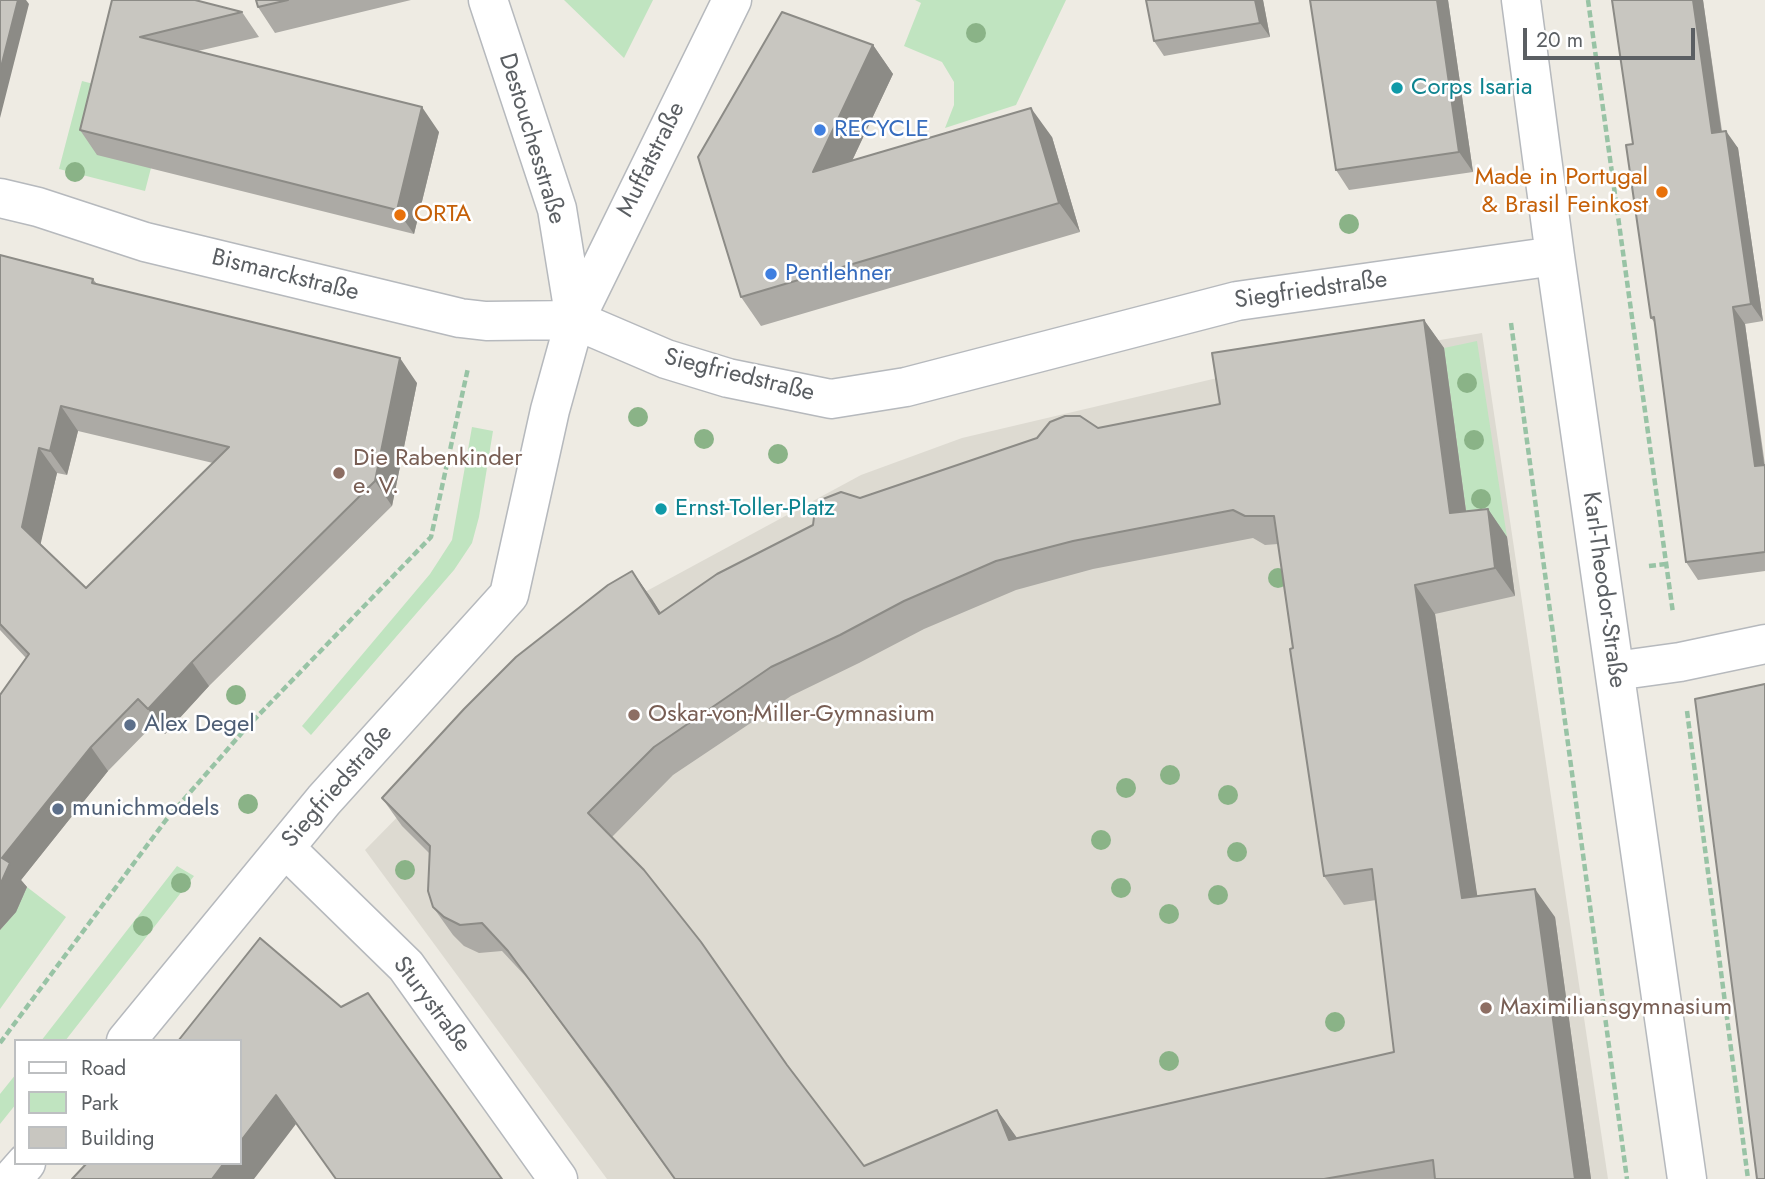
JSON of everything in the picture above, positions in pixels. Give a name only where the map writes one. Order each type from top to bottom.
[{"type":"street","name":"Destouchesstraße","points":[[488,0],[558,209],[575,320]]},
{"type":"street","name":"Muffatstraße","points":[[575,320],[732,0]]},
{"type":"street","name":"Karl-Theodor-Straße","points":[[1521,0],[1687,1179]]},
{"type":"street","name":"Bismarckstraße","points":[[0,198],[38,207],[145,242],[460,318],[486,321],[575,320]]},
{"type":"street","name":"Siegfriedstraße","points":[[129,1039],[324,800],[509,595],[550,410],[575,320],[691,367],[728,378],[831,399],[906,387],[1237,301],[1555,256]]},
{"type":"street","points":[[1615,671],[1681,662],[1765,643]]},
{"type":"street","name":"Sturystraße","points":[[285,848],[406,967],[558,1179]]},
{"type":"street","points":[[12,1179],[24,1165]]},
{"type":"path","points":[[1588,0],[1681,662],[1748,1179]]},
{"type":"path","points":[[1502,264],[1628,1179]]},
{"type":"path","points":[[0,1043],[166,820],[247,727],[432,537],[467,372],[479,331],[486,321]]},
{"type":"shaded area","points":[[1482,333],[1608,1179],[607,1179],[365,850],[533,679],[643,593],[861,475],[962,438],[1230,375]]},
{"type":"green space","points":[[564,0],[653,0],[624,58]]},
{"type":"green space","points":[[915,0],[1066,0],[1016,105],[945,128],[954,105],[954,82],[942,62],[904,46],[921,3]]},
{"type":"green space","points":[[82,81],[113,89],[151,168],[145,191],[59,169]]},
{"type":"green space","points":[[1477,341],[1507,537],[1470,541],[1444,348]]},
{"type":"green space","points":[[472,427],[493,431],[472,543],[454,570],[311,735],[302,726],[430,574],[452,540]]},
{"type":"green space","points":[[177,866],[194,876],[67,1039],[43,1039]]},
{"type":"green space","points":[[27,887],[66,917],[0,1009],[0,930],[12,916]]},
{"type":"green space","points":[[14,1076],[14,1106],[0,1124],[0,1094]]},
{"type":"building","points":[[0,0],[18,0],[0,71]]},
{"type":"building","points":[[112,0],[195,0],[242,12],[140,37],[422,107],[397,210],[80,130]]},
{"type":"building","points":[[256,0],[288,0],[258,7]]},
{"type":"building","points":[[1146,0],[1255,0],[1260,23],[1154,41]]},
{"type":"building","name":"Corps Isaria","points":[[1310,0],[1437,0],[1459,152],[1336,170]]},
{"type":"building","points":[[1612,0],[1693,0],[1712,133],[1726,131],[1751,304],[1733,307],[1755,466],[1765,465],[1765,552],[1686,562],[1654,317],[1651,318],[1626,145],[1633,144]]},
{"type":"building","points":[[782,12],[873,45],[813,172],[1031,108],[1059,203],[741,297],[698,157]]},
{"type":"building","points":[[0,255],[93,279],[92,283],[400,358],[375,481],[148,709],[138,699],[91,747],[2,858],[10,863],[0,885],[0,695],[29,654],[0,624]],"holes":[[[61,406],[229,447],[86,588],[22,527],[39,448],[50,451]]]},
{"type":"building","points":[[1424,320],[1450,513],[1488,509],[1495,568],[1415,585],[1462,898],[1535,889],[1575,1179],[1435,1179],[1433,1160],[1324,1179],[675,1179],[508,951],[482,923],[460,925],[444,917],[433,907],[428,891],[430,846],[382,798],[516,657],[608,585],[632,571],[659,614],[717,574],[813,525],[815,509],[823,499],[841,492],[860,498],[1037,438],[1050,422],[1065,416],[1080,416],[1098,428],[1220,404],[1212,353]],"holes":[[[1233,510],[1245,516],[1274,516],[1293,648],[1290,649],[1324,876],[1372,869],[1394,1052],[1009,1140],[997,1110],[864,1166],[787,1065],[701,942],[644,870],[588,813],[654,747],[771,667],[904,601],[996,561],[1073,541]]]},
{"type":"building","points":[[1765,684],[1765,1179],[1757,1179],[1695,699]]},
{"type":"building","points":[[260,938],[341,1007],[368,993],[502,1179],[336,1179],[276,1095],[242,1139],[242,1039],[180,1039]]},
{"type":"building","points":[[85,1165],[222,1165],[212,1179],[72,1179]]},
{"type":"place","name":"Corps Isaria","points":[[1397,88]]},
{"type":"place","name":"RECYCLE","points":[[820,130]]},
{"type":"place","name":"Made in Portugal & Brasil Feinkost","points":[[1662,192]]},
{"type":"place","name":"ORTA","points":[[400,215]]},
{"type":"place","name":"Pentlehner","points":[[771,274]]},
{"type":"place","name":"Die Rabenkinder e. V.","points":[[339,473]]},
{"type":"place","name":"Ernst-Toller-Platz","points":[[661,509]]},
{"type":"place","name":"Oskar-von-Miller-Gymnasium","points":[[634,715]]},
{"type":"place","name":"Alex Degel","points":[[130,725]]},
{"type":"place","name":"munichmodels","points":[[58,809]]},
{"type":"place","name":"Maximiliansgymnasium","points":[[1486,1008]]}]
